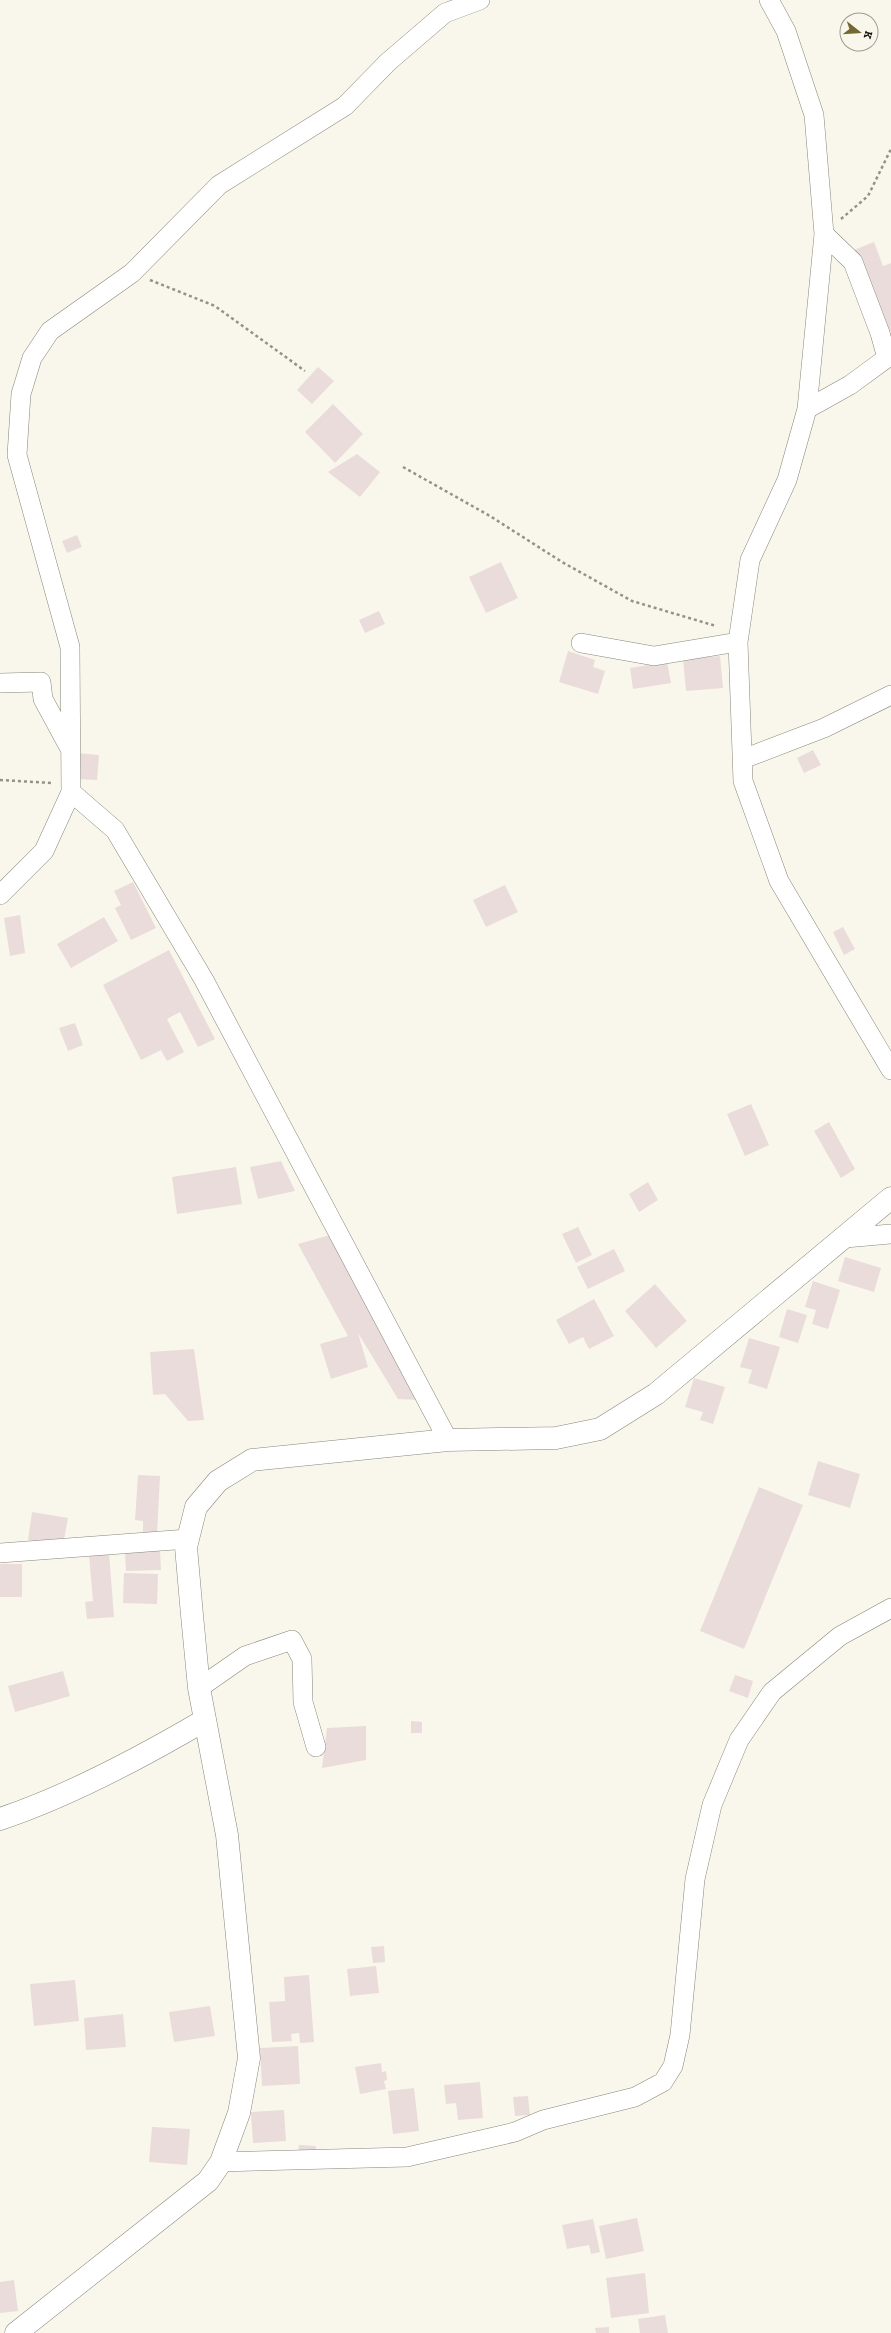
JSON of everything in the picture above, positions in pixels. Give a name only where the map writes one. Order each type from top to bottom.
[{"type":"street","points":[[0,895],[44,851],[71,788],[70,647],[17,456],[21,394],[32,358],[50,331],[132,273],[219,185],[345,106],[388,62],[445,13],[480,0]]},
{"type":"street","points":[[769,0],[786,31],[814,115],[824,234],[807,410],[787,480],[750,560],[739,637],[743,781],[780,881],[891,1070]]},
{"type":"street","points":[[807,410],[850,385],[887,358],[880,333],[853,262],[824,234]]},
{"type":"street","points":[[581,643],[654,656],[739,637]]},
{"type":"street","points":[[0,683],[41,682],[43,699],[71,750]]},
{"type":"street","points":[[742,759],[824,728],[891,696]]},
{"type":"street","points":[[71,788],[115,830],[204,980],[448,1440]]},
{"type":"street","points":[[16,2333],[208,2181],[221,2162],[239,2113],[249,2058],[227,1835],[199,1688],[186,1547],[196,1506],[218,1481],[252,1460],[448,1440],[556,1438],[600,1429],[656,1394],[845,1238],[891,1198]]},
{"type":"street","points":[[845,1238],[891,1234]]},
{"type":"street","points":[[0,1553],[188,1539]]},
{"type":"street","points":[[221,2162],[407,2157],[515,2132],[543,2120],[636,2096],[663,2082],[673,2066],[680,2035],[695,1879],[712,1805],[739,1740],[772,1692],[840,1636],[891,1608]]},
{"type":"street","points":[[199,1688],[245,1656],[292,1640],[302,1659],[303,1702],[316,1747]]},
{"type":"street","points":[[0,1819],[27,1810],[70,1790],[160,1746],[205,1720]]},
{"type":"path","points":[[824,234],[868,196],[891,150]]},
{"type":"path","points":[[132,273],[215,306],[305,371]]},
{"type":"path","points":[[403,467],[490,516],[562,562],[632,601],[739,637]]},
{"type":"path","points":[[0,780],[71,788]]},
{"type":"building","points":[[874,242],[883,266],[891,263],[891,331],[885,333],[854,250]]},
{"type":"building","points":[[318,367],[334,381],[312,404],[297,390]]},
{"type":"building","points":[[333,404],[363,434],[335,463],[305,432]]},
{"type":"building","points":[[357,454],[380,472],[360,497],[328,472]]},
{"type":"building","points":[[77,535],[82,547],[67,553],[62,541]]},
{"type":"building","points":[[501,562],[518,598],[486,613],[469,577]]},
{"type":"building","points":[[379,611],[385,624],[365,633],[359,620]]},
{"type":"building","points":[[568,651],[595,660],[593,667],[605,671],[598,694],[559,682]]},
{"type":"building","points":[[720,656],[723,688],[686,691],[683,659]]},
{"type":"building","points":[[667,662],[671,683],[633,689],[630,668]]},
{"type":"building","points":[[813,750],[821,765],[804,773],[797,758]]},
{"type":"building","points":[[77,753],[99,755],[97,780],[76,779]]},
{"type":"building","points":[[133,882],[156,928],[131,940],[115,908],[121,905],[114,891]]},
{"type":"building","points":[[505,885],[518,912],[486,927],[473,900]]},
{"type":"building","points":[[20,915],[25,953],[10,956],[4,918]]},
{"type":"building","points":[[104,917],[118,941],[71,968],[57,944]]},
{"type":"building","points":[[843,927],[855,949],[844,955],[833,932]]},
{"type":"building","points":[[169,950],[215,1039],[198,1047],[180,1012],[167,1019],[184,1052],[167,1061],[161,1050],[141,1060],[103,985]]},
{"type":"building","points":[[75,1023],[83,1045],[68,1051],[59,1028]]},
{"type":"building","points":[[751,1104],[769,1145],[745,1156],[727,1114]]},
{"type":"building","points":[[829,1122],[855,1169],[841,1178],[814,1131]]},
{"type":"building","points":[[281,1161],[295,1191],[258,1199],[250,1167]]},
{"type":"building","points":[[236,1167],[242,1204],[177,1214],[172,1177]]},
{"type":"building","points":[[648,1182],[658,1200],[639,1212],[629,1194]]},
{"type":"building","points":[[578,1227],[592,1255],[576,1263],[562,1234]]},
{"type":"building","points":[[330,1235],[420,1400],[398,1399],[358,1333],[368,1367],[331,1379],[320,1344],[348,1336],[298,1244]]},
{"type":"building","points":[[614,1249],[625,1271],[588,1289],[577,1267]]},
{"type":"building","points":[[845,1257],[881,1268],[874,1292],[838,1281]]},
{"type":"building","points":[[813,1281],[840,1290],[828,1329],[812,1324],[816,1310],[805,1307]]},
{"type":"building","points":[[655,1284],[687,1321],[656,1348],[625,1311]]},
{"type":"building","points":[[594,1299],[614,1336],[589,1349],[583,1337],[569,1344],[556,1320]]},
{"type":"building","points":[[787,1309],[807,1315],[798,1343],[779,1337]]},
{"type":"building","points":[[749,1338],[780,1347],[767,1389],[748,1383],[752,1370],[740,1367]]},
{"type":"building","points":[[194,1349],[204,1420],[188,1421],[165,1394],[153,1395],[150,1352]]},
{"type":"building","points":[[694,1378],[725,1387],[713,1424],[700,1420],[703,1412],[685,1407]]},
{"type":"building","points":[[818,1461],[860,1474],[850,1508],[808,1495]]},
{"type":"building","points":[[138,1475],[160,1476],[157,1534],[143,1533],[143,1521],[135,1520]]},
{"type":"building","points":[[759,1487],[803,1505],[744,1649],[700,1631]]},
{"type":"building","points":[[32,1512],[68,1518],[63,1545],[28,1540]]},
{"type":"building","points":[[160,1549],[161,1570],[126,1571],[125,1551]]},
{"type":"building","points":[[109,1553],[114,1617],[87,1619],[85,1602],[93,1601],[89,1555]]},
{"type":"building","points":[[0,1564],[22,1564],[22,1597],[0,1597]]},
{"type":"building","points":[[124,1573],[158,1574],[157,1604],[123,1603]]},
{"type":"building","points":[[63,1671],[70,1696],[15,1712],[8,1686]]},
{"type":"building","points":[[735,1675],[753,1681],[748,1698],[729,1691]]},
{"type":"building","points":[[411,1721],[422,1722],[422,1733],[411,1733]]},
{"type":"building","points":[[366,1726],[366,1760],[322,1768],[327,1728]]},
{"type":"building","points":[[384,1946],[385,1962],[373,1963],[371,1947]]},
{"type":"building","points":[[376,1966],[379,1993],[350,1996],[347,1969]]},
{"type":"building","points":[[309,1975],[314,2042],[300,2043],[299,2033],[291,2034],[292,2041],[272,2042],[269,2002],[285,2001],[284,1977]]},
{"type":"building","points":[[75,1980],[79,2021],[34,2026],[30,1984]]},
{"type":"building","points":[[210,2006],[215,2036],[174,2042],[169,2012]]},
{"type":"building","points":[[123,2014],[126,2047],[86,2050],[84,2018]]},
{"type":"building","points":[[298,2046],[300,2084],[262,2086],[260,2048]]},
{"type":"building","points":[[381,2063],[382,2072],[386,2071],[387,2080],[384,2081],[386,2089],[360,2094],[355,2067]]},
{"type":"building","points":[[480,2082],[483,2118],[458,2120],[456,2103],[446,2104],[444,2085]]},
{"type":"building","points":[[414,2088],[419,2131],[393,2134],[388,2091]]},
{"type":"building","points":[[528,2096],[530,2115],[515,2116],[513,2097]]},
{"type":"building","points":[[284,2110],[286,2141],[253,2143],[251,2112]]},
{"type":"building","points":[[152,2127],[190,2129],[187,2165],[149,2162]]},
{"type":"building","points":[[299,2145],[316,2146],[315,2157],[298,2155]]},
{"type":"building","points":[[637,2218],[644,2251],[606,2259],[599,2226]]},
{"type":"building","points":[[593,2219],[600,2252],[591,2254],[589,2245],[567,2249],[562,2225]]},
{"type":"building","points":[[645,2273],[649,2313],[611,2318],[606,2278]]},
{"type":"building","points":[[14,2280],[18,2311],[0,2313],[0,2282]]},
{"type":"building","points":[[665,2315],[668,2333],[640,2333],[638,2319]]},
{"type":"building","points":[[609,2327],[609,2333],[596,2333],[595,2328]]}]
